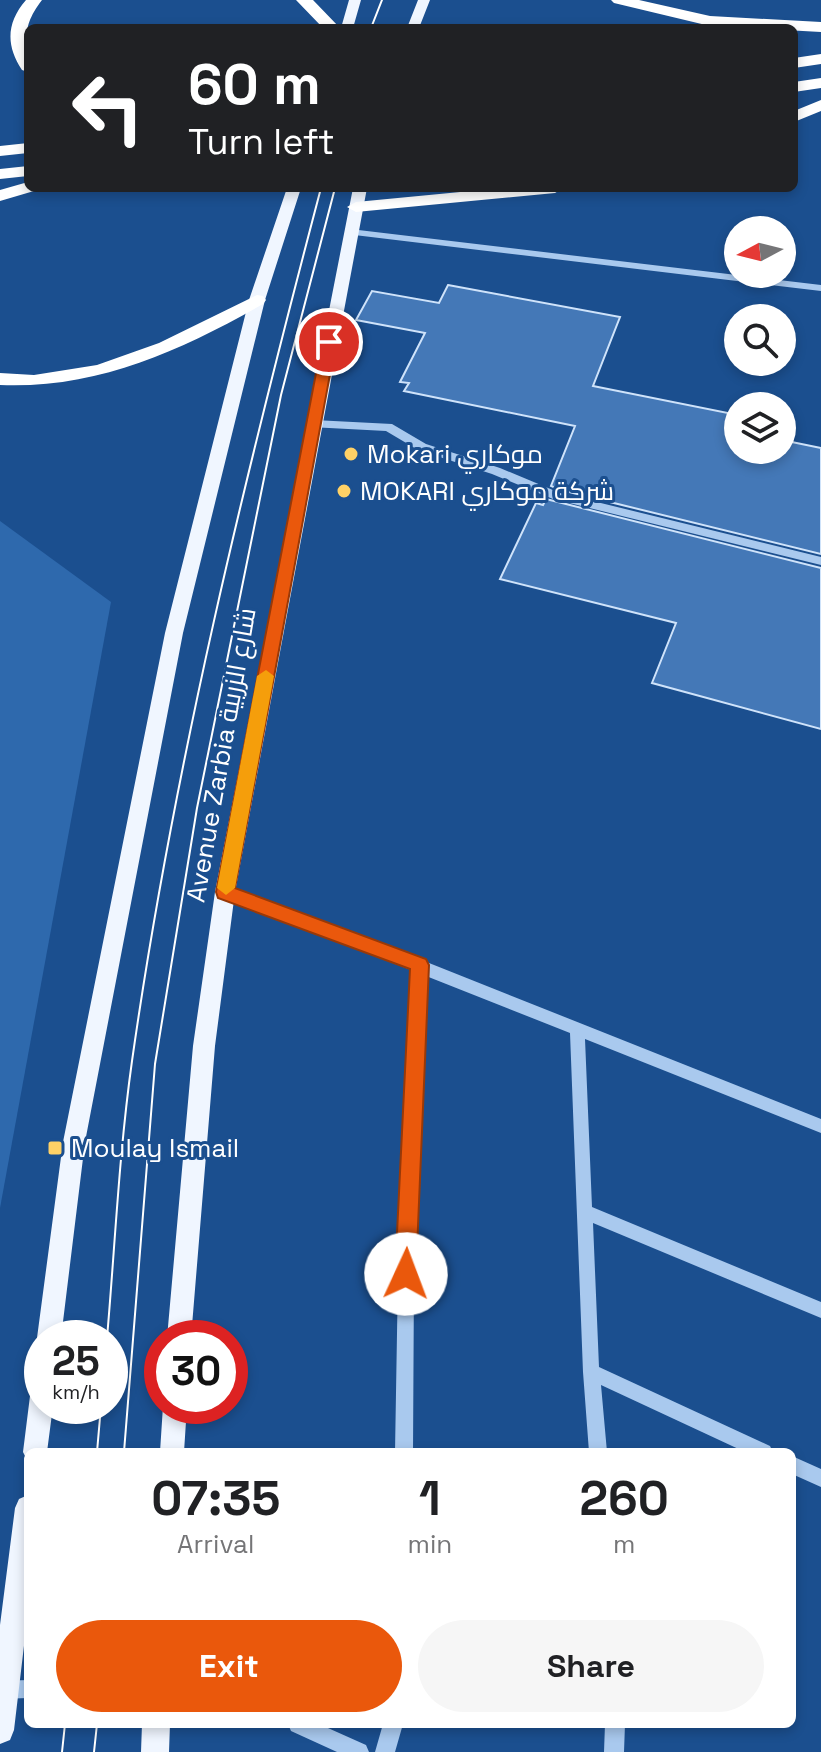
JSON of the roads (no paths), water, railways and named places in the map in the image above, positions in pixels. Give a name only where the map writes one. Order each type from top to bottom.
[{"type":"highway","points":[[24,59],[19,49],[18,24],[22,12],[34,0]]},
{"type":"highway","points":[[304,0],[328,24]]},
{"type":"highway","points":[[619,0],[710,21],[766,24]]},
{"type":"highway","points":[[798,26],[821,27]]},
{"type":"highway","points":[[798,62],[821,59]]},
{"type":"highway","points":[[798,86],[821,83]]},
{"type":"highway","points":[[798,115],[821,105]]},
{"type":"highway","points":[[0,151],[24,148]]},
{"type":"highway","points":[[0,174],[24,171]]},
{"type":"highway","points":[[0,196],[24,188]]},
{"type":"highway","points":[[358,197],[467,192]]},
{"type":"highway","points":[[0,379],[35,381],[72,377],[119,365],[178,340],[257,300]]},
{"type":"main road","points":[[348,24],[355,0]]},
{"type":"main road","points":[[415,24],[424,0]]},
{"type":"main road","points":[[51,1320],[74,1142],[168,664],[257,300],[293,192]]},
{"type":"main road","name":"Avenue Zarbia شارع الزربية","points":[[181,1320],[204,1046],[225,892],[358,197]]},
{"type":"main road","points":[[36,1448],[38,1424]]},
{"type":"main road","points":[[172,1448],[174,1424]]},
{"type":"main road","points":[[0,1730],[11,1690],[24,1551]]},
{"type":"main road","points":[[155,1752],[156,1728]]},
{"type":"street","points":[[350,232],[821,288]]},
{"type":"street","points":[[314,424],[388,427],[422,447],[496,471],[557,496],[821,561]]},
{"type":"street","points":[[225,892],[419,965],[821,1126]]},
{"type":"street","points":[[404,1448],[406,1274],[419,965]]},
{"type":"street","points":[[577,1030],[583,1211],[598,1448]]},
{"type":"street","points":[[583,1211],[821,1310]]},
{"type":"street","points":[[591,1372],[755,1448]]},
{"type":"street","points":[[796,1467],[821,1478]]},
{"type":"street","points":[[307,1728],[359,1752]]},
{"type":"street","points":[[385,1752],[392,1728]]},
{"type":"street","points":[[614,1752],[615,1728]]},
{"type":"tram line","points":[[373,24],[382,0]]},
{"type":"tram line","points":[[108,1320],[120,1165],[132,1061],[169,841],[190,731],[239,513],[320,192]]},
{"type":"tram line","points":[[124,1448],[155,1064],[197,808],[281,395],[334,192]]},
{"type":"tram line","points":[[97,1448],[99,1424]]},
{"type":"tram line","points":[[62,1752],[65,1728]]},
{"type":"tram line","points":[[94,1752],[97,1728]]},
{"type":"place","name":"Mokari موكاري","points":[[351,454]]},
{"type":"place","name":"MOKARI شركة موكاري","points":[[344,491]]},
{"type":"place","name":"Moulay Ismail","points":[[55,1148]]}]
